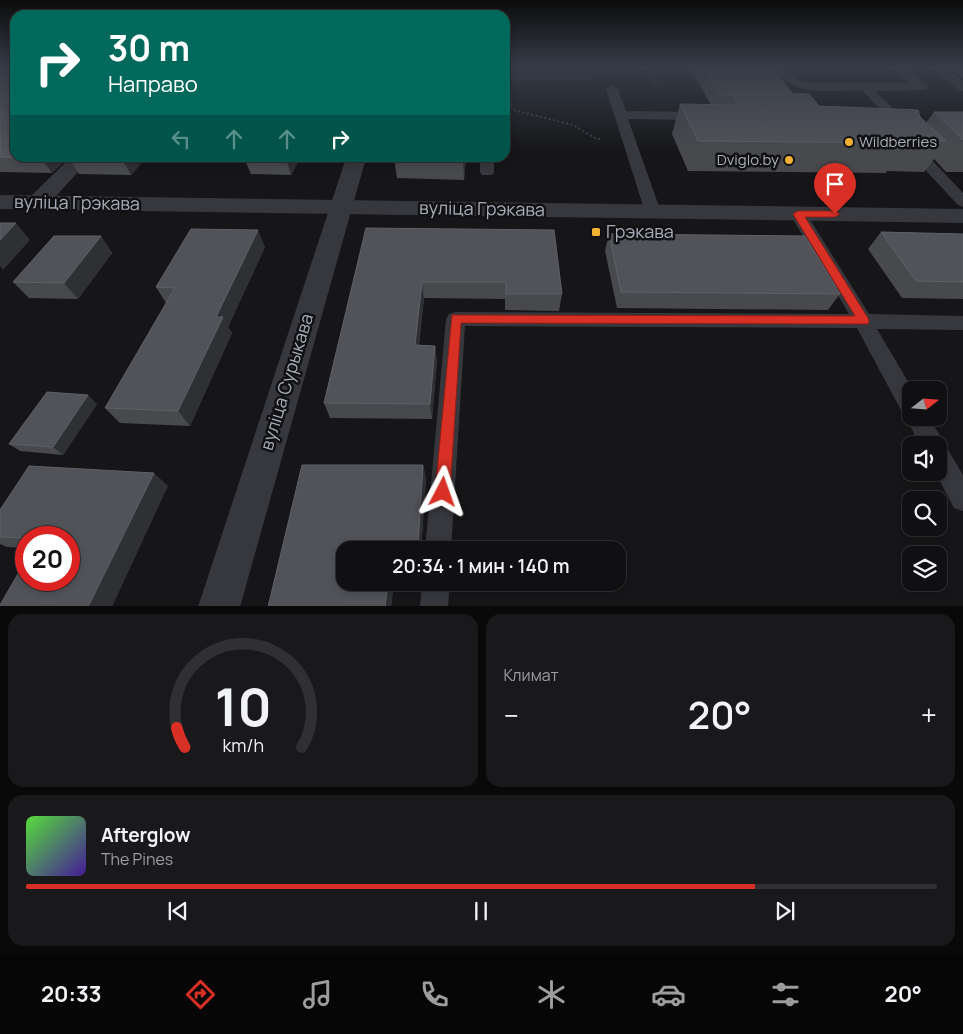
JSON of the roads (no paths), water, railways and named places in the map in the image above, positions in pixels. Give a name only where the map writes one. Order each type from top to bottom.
[{"type":"street","points":[[37,203],[77,162]]},
{"type":"street","name":"вуліца Сурыкава","points":[[219,606],[339,207],[355,162]]},
{"type":"street","name":"вуліца Грэкава","points":[[0,202],[963,216]]},
{"type":"lane","points":[[614,95],[654,212]]},
{"type":"lane","points":[[874,95],[909,127]]},
{"type":"lane","points":[[621,115],[719,116]]},
{"type":"lane","points":[[885,124],[909,127]]},
{"type":"lane","points":[[909,127],[907,142],[963,202]]},
{"type":"lane","points":[[798,214],[863,321],[902,390]]},
{"type":"lane","points":[[439,541],[456,319],[963,323]]},
{"type":"lane","points":[[947,470],[963,499]]},
{"type":"lane","points":[[434,606],[435,591]]},
{"type":"place","name":"Wildberries","points":[[849,142]]},
{"type":"place","name":"Dviglo.by","points":[[789,160]]},
{"type":"place","name":"Грэкава","points":[[596,232]]}]
